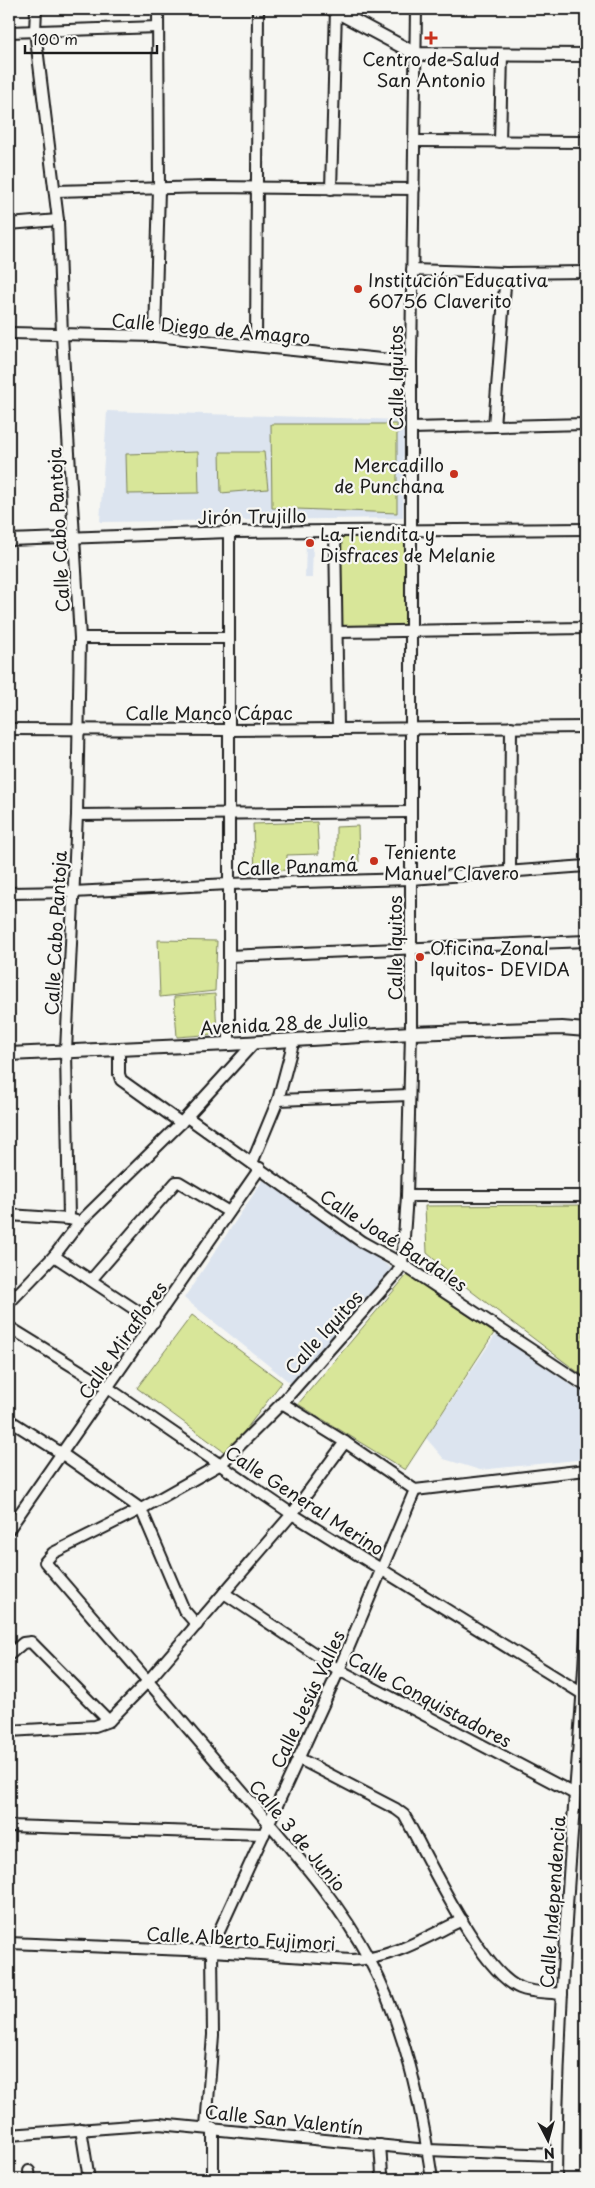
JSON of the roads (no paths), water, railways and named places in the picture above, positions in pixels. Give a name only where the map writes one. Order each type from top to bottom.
[{"type":"main road","points":[[335,9],[416,54],[586,55]]},
{"type":"main road","name":"Avenida 28 de Julio","points":[[562,1028],[586,1023]]},
{"type":"main road","name":"Avenida 28 de Julio","points":[[9,1054],[411,1034],[562,1028],[586,1030]]},
{"type":"street","name":"Calle Cabo Pantoja","points":[[36,9],[35,30],[58,220],[62,335],[80,638],[80,728],[66,1050],[69,1219]]},
{"type":"street","points":[[155,336],[159,189],[158,9]]},
{"type":"street","points":[[256,346],[258,9]]},
{"type":"street","points":[[331,189],[335,9]]},
{"type":"street","name":"Calle Iquitos","points":[[44,1562],[53,1553],[142,1510],[221,1464],[282,1403],[398,1273],[402,1264],[407,1196],[411,1034],[410,530],[416,9]]},
{"type":"street","points":[[9,32],[158,27]]},
{"type":"street","points":[[500,142],[502,54]]},
{"type":"street","points":[[414,141],[586,142]]},
{"type":"street","points":[[55,191],[256,187],[414,189]]},
{"type":"street","points":[[9,224],[58,220]]},
{"type":"street","points":[[412,270],[506,273],[586,272]]},
{"type":"street","points":[[494,426],[506,273]]},
{"type":"street","name":"Calle Diego de Amagro","points":[[9,333],[155,336],[411,362]]},
{"type":"street","points":[[411,428],[586,424]]},
{"type":"street","name":"Jirón Trujillo","points":[[9,540],[74,536],[229,532],[586,529]]},
{"type":"street","points":[[335,531],[338,728]]},
{"type":"street","points":[[229,532],[229,1044]]},
{"type":"street","points":[[337,632],[586,628]]},
{"type":"street","points":[[80,638],[229,638]]},
{"type":"street","name":"Calle Manco Cápac","points":[[9,729],[229,730],[586,726]]},
{"type":"street","points":[[510,871],[511,727]]},
{"type":"street","points":[[77,815],[410,812]]},
{"type":"street","name":"Calle Panamá","points":[[9,893],[410,879],[586,866]]},
{"type":"street","points":[[229,956],[586,941]]},
{"type":"street","name":"Calle Miraflores","points":[[9,1529],[229,1212],[256,1165],[278,1100],[294,1040]]},
{"type":"street","points":[[9,1303],[54,1256],[80,1222],[184,1120],[254,1043]]},
{"type":"street","name":"Calle Joaé Bardales","points":[[119,1049],[119,1074],[121,1080],[256,1165],[362,1242],[402,1264],[586,1386]]},
{"type":"street","points":[[278,1100],[409,1096]]},
{"type":"street","points":[[90,1280],[176,1182],[180,1182],[229,1212]]},
{"type":"street","points":[[407,1196],[586,1196]]},
{"type":"street","points":[[9,1215],[69,1219],[80,1222]]},
{"type":"street","points":[[54,1256],[154,1322]]},
{"type":"street","name":"Calle General Merino","points":[[9,1327],[108,1388],[292,1514],[585,1695]]},
{"type":"street","points":[[282,1403],[345,1442],[415,1490],[586,1470]]},
{"type":"street","points":[[9,1420],[61,1453],[142,1510],[184,1610],[197,1625]]},
{"type":"street","points":[[9,1731],[95,1726],[109,1721],[148,1681],[292,1514],[345,1442]]},
{"type":"street","name":"Calle Jesús Valles","points":[[213,2179],[210,2127],[213,2035],[212,1951],[216,1938],[268,1822],[339,1670],[383,1570],[415,1490]]},
{"type":"street","name":"Calle 3 de Junio","points":[[44,1562],[268,1822],[340,1910],[369,1960],[398,2025],[415,2087],[432,2179]]},
{"type":"street","name":"Calle Conquistadores","points":[[224,1594],[339,1670],[575,1794]]},
{"type":"street","name":"Calle Independencia","points":[[556,2179],[562,1994],[575,1794],[585,1695],[586,1628]]},
{"type":"street","points":[[9,1655],[23,1643],[31,1642],[109,1721]]},
{"type":"street","points":[[298,1758],[404,1815],[477,1946],[505,1979],[521,1988],[562,1994]]},
{"type":"street","points":[[9,1826],[264,1834]]},
{"type":"street","name":"Calle Alberto Fujimori","points":[[9,1943],[212,1951],[369,1960],[392,1953],[462,1920]]},
{"type":"street","name":"Calle San Valentín","points":[[9,2135],[159,2124],[210,2127],[428,2150],[556,2155]]},
{"type":"street","points":[[81,2129],[88,2179]]},
{"type":"street","points":[[380,2145],[382,2174]]},
{"type":"place","name":"Centro de Salud San Antonio","points":[[431,38]]},
{"type":"place","name":"Institución Educativa 60756 Claverito","points":[[358,289]]},
{"type":"place","name":"Mercadillo de Punchana","points":[[454,474]]},
{"type":"place","name":"La Tiendita y Disfraces de Melanie","points":[[310,543]]},
{"type":"place","name":"Teniente Manuel Clavero","points":[[374,861]]},
{"type":"place","name":"Oficina Zonal Iquitos- DEVIDA","points":[[420,957]]}]
